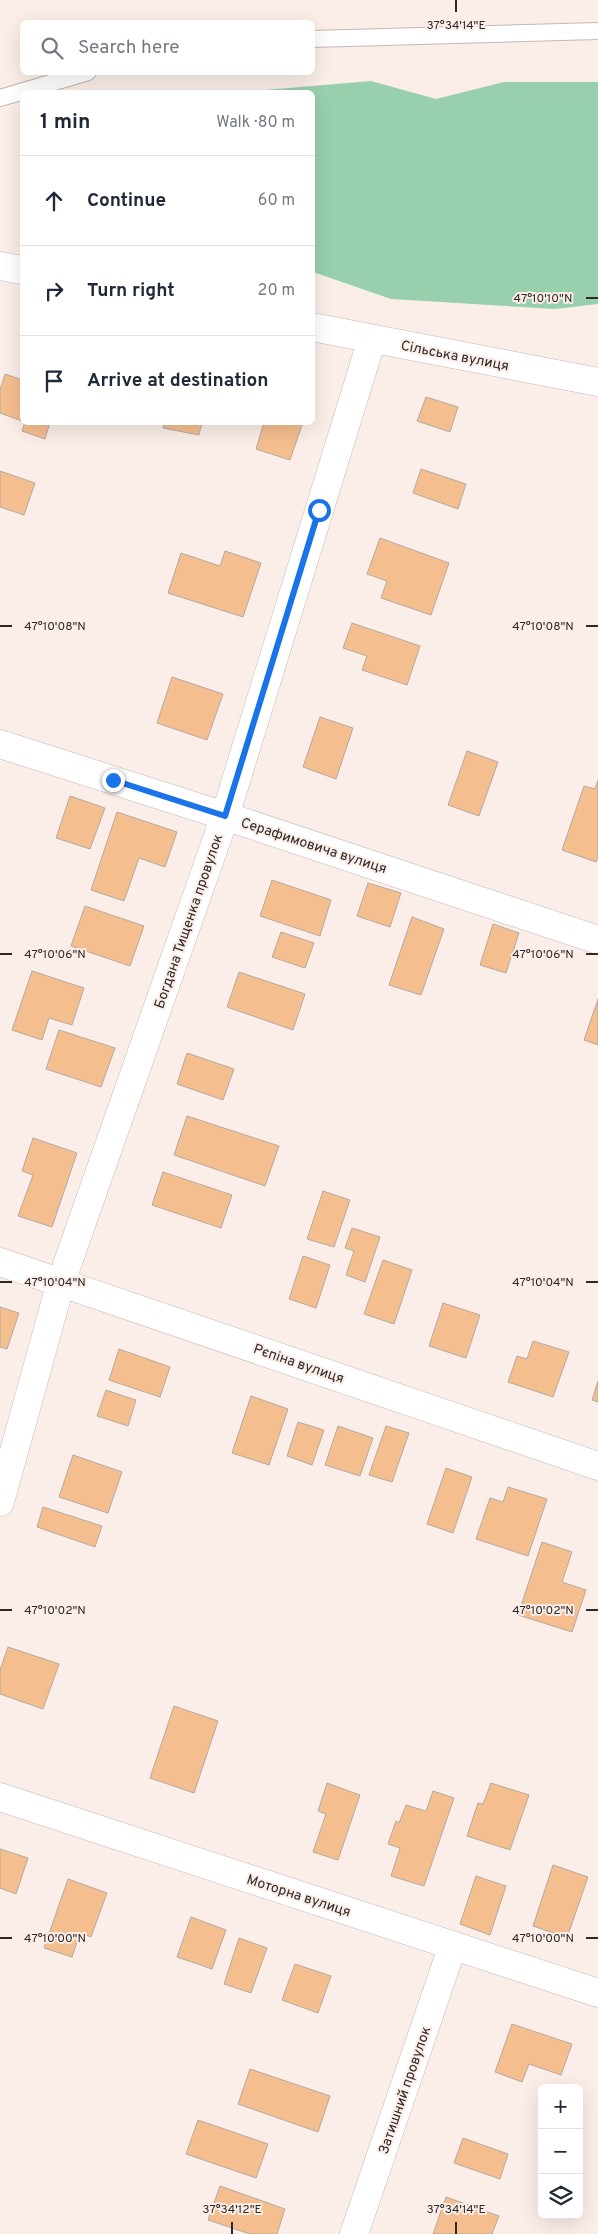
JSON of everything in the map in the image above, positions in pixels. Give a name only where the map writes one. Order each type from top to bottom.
[{"type":"street","points":[[0,266],[20,270]]},
{"type":"street","name":"Сільська вулиця","points":[[315,328],[598,382]]},
{"type":"street","name":"Богдана Тищенка провулок","points":[[0,1502],[62,1282],[225,816],[372,339]]},
{"type":"street","name":"Серафимовича вулиця","points":[[0,744],[225,816],[598,940]]},
{"type":"street","name":"Рєпіна вулиця","points":[[0,1262],[598,1466]]},
{"type":"street","name":"Моторна вулиця","points":[[0,1798],[598,1993]]},
{"type":"street","name":"Затишний провулок","points":[[354,2234],[453,1945]]},
{"type":"lane","points":[[315,39],[598,30]]},
{"type":"lane","points":[[27,90],[78,75]]},
{"type":"lane","points":[[0,98],[20,92]]},
{"type":"green space","points":[[371,81],[436,99],[504,82],[598,82],[598,304],[555,309],[391,299],[315,273],[315,90],[265,90]]},
{"type":"building","points":[[5,374],[20,379],[20,420],[0,413],[0,390]]},
{"type":"building","points":[[426,397],[458,407],[450,432],[417,421]]},
{"type":"building","points":[[24,425],[49,425],[45,439],[22,431]]},
{"type":"building","points":[[164,425],[201,425],[199,435],[163,428]]},
{"type":"building","points":[[263,425],[302,425],[290,460],[256,449]]},
{"type":"building","points":[[421,469],[466,484],[458,509],[413,493]]},
{"type":"building","points":[[0,471],[35,483],[24,515],[0,507]]},
{"type":"building","points":[[380,538],[449,563],[431,615],[381,598],[387,581],[367,574]]},
{"type":"building","points":[[225,551],[261,563],[243,617],[168,593],[181,553],[220,566]]},
{"type":"building","points":[[352,623],[420,646],[407,685],[362,670],[367,656],[343,648]]},
{"type":"building","points":[[172,677],[223,694],[207,740],[157,723]]},
{"type":"building","points":[[320,717],[353,728],[336,779],[303,767]]},
{"type":"building","points":[[467,751],[498,762],[479,816],[448,805]]},
{"type":"building","points":[[598,780],[598,857],[596,862],[562,850],[584,786],[595,789]]},
{"type":"building","points":[[70,796],[105,808],[90,849],[56,838]]},
{"type":"building","points":[[117,812],[177,832],[165,867],[139,858],[124,901],[91,890]]},
{"type":"building","points":[[272,880],[331,900],[320,936],[260,916]]},
{"type":"building","points":[[368,883],[401,893],[390,927],[357,916]]},
{"type":"building","points":[[85,906],[144,926],[130,966],[71,946]]},
{"type":"building","points":[[412,917],[444,929],[421,995],[389,985]]},
{"type":"building","points":[[493,924],[519,933],[506,973],[480,965]]},
{"type":"building","points":[[281,932],[314,943],[305,968],[272,957]]},
{"type":"building","points":[[32,971],[84,988],[72,1025],[49,1018],[42,1040],[12,1030]]},
{"type":"building","points":[[239,972],[305,994],[293,1030],[227,1007]]},
{"type":"building","points":[[598,999],[598,1045],[584,1040]]},
{"type":"building","points":[[59,1030],[115,1048],[101,1087],[46,1069]]},
{"type":"building","points":[[187,1053],[234,1069],[223,1100],[177,1084]]},
{"type":"building","points":[[187,1116],[279,1146],[265,1186],[174,1155]]},
{"type":"building","points":[[33,1138],[77,1153],[52,1227],[18,1216],[33,1175],[22,1171]]},
{"type":"building","points":[[163,1172],[232,1195],[221,1228],[152,1205]]},
{"type":"building","points":[[323,1191],[350,1200],[334,1247],[307,1239]]},
{"type":"building","points":[[352,1228],[380,1237],[365,1282],[346,1275],[354,1251],[345,1248]]},
{"type":"building","points":[[303,1256],[330,1265],[316,1308],[289,1299]]},
{"type":"building","points":[[383,1260],[412,1270],[394,1324],[364,1314]]},
{"type":"building","points":[[443,1303],[480,1315],[466,1358],[429,1346]]},
{"type":"building","points":[[0,1307],[19,1313],[7,1349],[0,1347]]},
{"type":"building","points":[[533,1341],[569,1352],[553,1397],[508,1382],[517,1356],[527,1359]]},
{"type":"building","points":[[119,1349],[170,1367],[160,1397],[109,1380]]},
{"type":"building","points":[[598,1381],[598,1402],[592,1400]]},
{"type":"building","points":[[106,1390],[136,1400],[128,1426],[97,1416]]},
{"type":"building","points":[[251,1396],[288,1409],[269,1465],[232,1453]]},
{"type":"building","points":[[298,1422],[324,1430],[312,1465],[287,1456]]},
{"type":"building","points":[[338,1426],[373,1438],[360,1476],[325,1465]]},
{"type":"building","points":[[386,1426],[409,1433],[392,1482],[369,1475]]},
{"type":"building","points":[[73,1455],[122,1472],[108,1513],[59,1497]]},
{"type":"building","points":[[446,1468],[472,1477],[453,1533],[427,1524]]},
{"type":"building","points":[[508,1487],[547,1499],[528,1556],[476,1539],[490,1498],[503,1502]]},
{"type":"building","points":[[43,1507],[102,1526],[95,1547],[37,1527]]},
{"type":"building","points":[[542,1542],[572,1552],[562,1582],[586,1590],[572,1632],[518,1615]]},
{"type":"building","points":[[8,1647],[59,1664],[43,1709],[0,1694],[0,1670]]},
{"type":"building","points":[[174,1706],[218,1721],[194,1793],[150,1778]]},
{"type":"building","points":[[327,1783],[360,1795],[338,1860],[313,1852],[326,1814],[318,1811]]},
{"type":"building","points":[[491,1783],[529,1795],[510,1850],[467,1836],[478,1803],[483,1804]]},
{"type":"building","points":[[433,1791],[454,1798],[424,1886],[391,1876],[400,1848],[388,1844],[396,1821],[399,1823],[406,1805],[426,1811]]},
{"type":"building","points":[[0,1849],[28,1858],[16,1894],[0,1888]]},
{"type":"building","points":[[553,1865],[588,1877],[567,1938],[533,1926]]},
{"type":"building","points":[[476,1876],[506,1886],[490,1935],[460,1924]]},
{"type":"building","points":[[68,1879],[107,1893],[91,1937],[80,1933],[72,1957],[44,1948]]},
{"type":"building","points":[[191,1917],[226,1930],[212,1969],[177,1957]]},
{"type":"building","points":[[239,1938],[267,1948],[251,1993],[224,1984]]},
{"type":"building","points":[[295,1964],[331,1976],[318,2013],[282,2000]]},
{"type":"building","points":[[512,2024],[572,2044],[561,2075],[529,2064],[522,2082],[495,2072]]},
{"type":"building","points":[[250,2069],[330,2096],[318,2132],[238,2104]]},
{"type":"building","points":[[198,2120],[268,2144],[256,2178],[186,2154]]},
{"type":"building","points":[[463,2138],[508,2154],[500,2179],[454,2163]]},
{"type":"building","points":[[220,2186],[285,2209],[277,2234],[250,2234],[208,2220]]},
{"type":"building","points":[[446,2197],[499,2216],[492,2234],[433,2234]]},
{"type":"route","points":[[113,780],[225,816],[319,510]]}]
